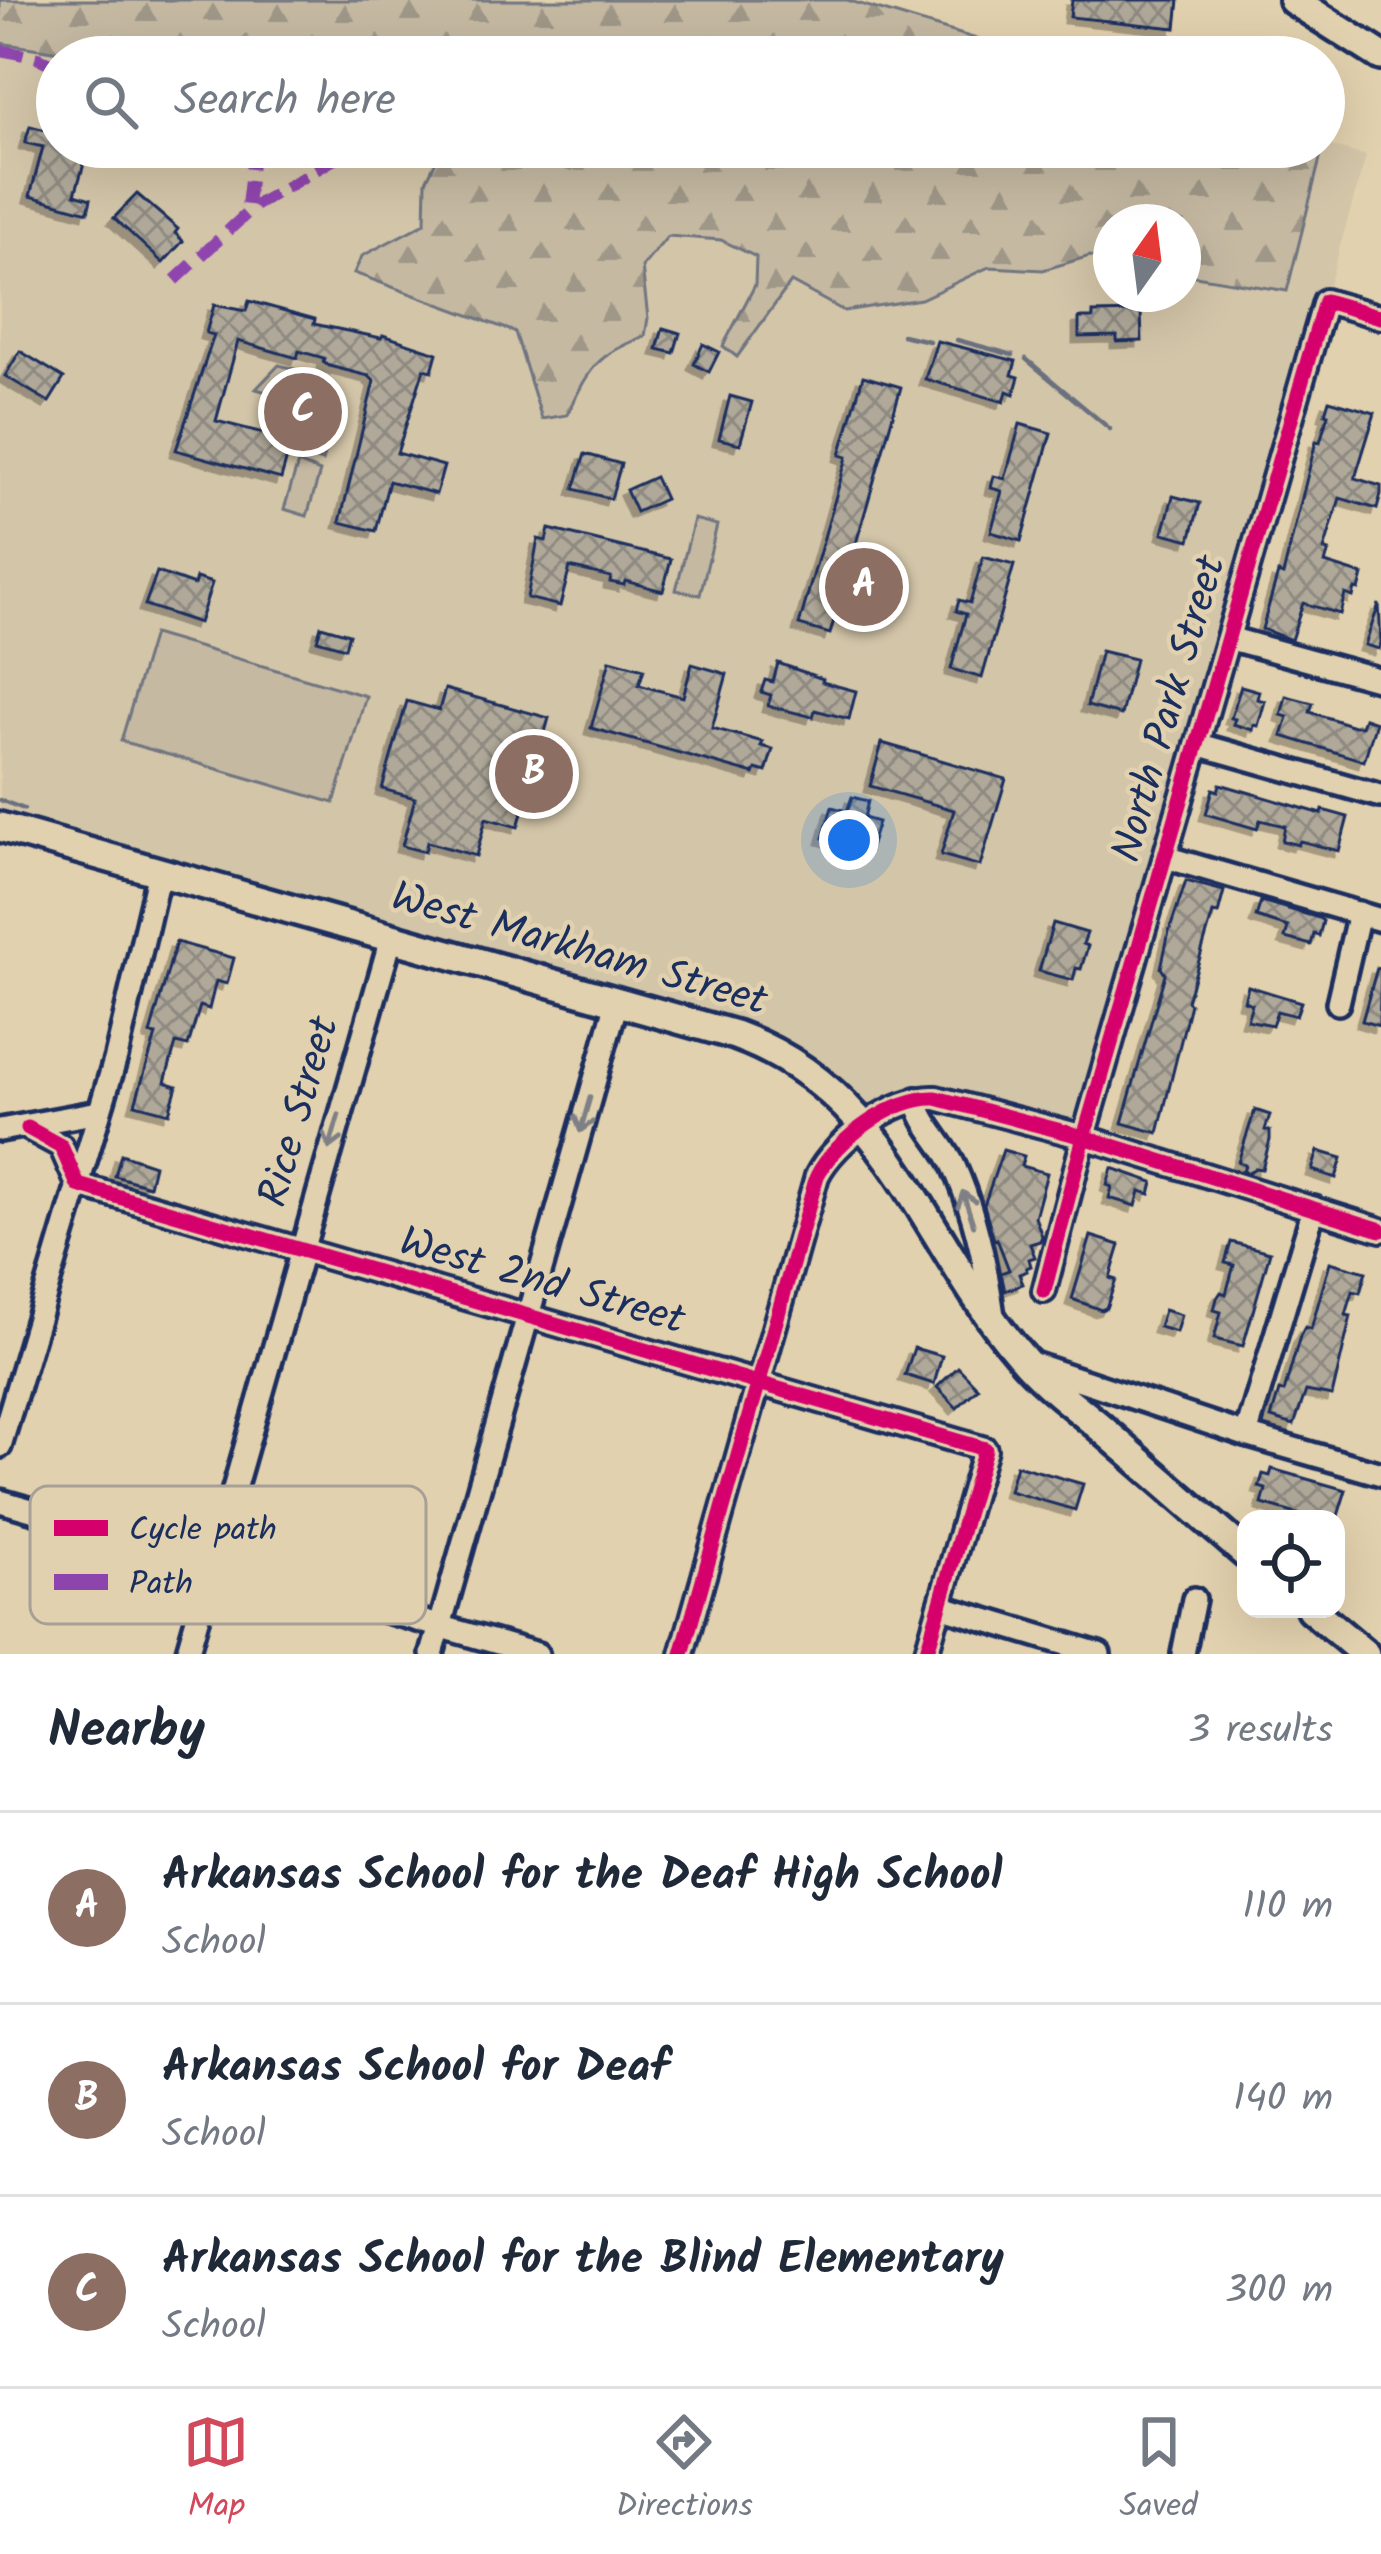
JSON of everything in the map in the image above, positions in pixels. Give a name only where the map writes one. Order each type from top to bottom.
[{"type":"main road","points":[[1293,0],[1381,56]]},
{"type":"main road","name":"West Markham Street","points":[[0,826],[735,1035],[789,1057],[865,1127],[1024,1361],[1237,1546]]},
{"type":"main road","points":[[1322,1618],[1365,1654]]},
{"type":"street","name":"North Park Street","points":[[1044,1291],[1325,302],[1381,317]]},
{"type":"street","points":[[1228,638],[1381,680]]},
{"type":"street","points":[[1197,744],[1381,796]]},
{"type":"street","points":[[1165,857],[1370,917],[1338,1003]]},
{"type":"street","points":[[0,1446],[130,1001],[159,872]]},
{"type":"street","name":"Rice Street","points":[[234,1486],[391,939]]},
{"type":"street","points":[[432,1654],[617,1002]]},
{"type":"street","points":[[917,1099],[918,1109],[959,1179],[978,1240],[994,1322]]},
{"type":"street","points":[[682,1654],[817,1176],[830,1153],[865,1127],[917,1099],[945,1099],[1381,1230]]},
{"type":"street","points":[[0,1130],[99,1112]]},
{"type":"street","points":[[28,1128],[61,1146],[78,1185]]},
{"type":"street","name":"West 2nd Street","points":[[78,1185],[985,1449],[940,1606]]},
{"type":"street","points":[[1246,1435],[1314,1208]]},
{"type":"street","points":[[1024,1361],[1381,1474]]},
{"type":"street","points":[[0,1501],[30,1510]]},
{"type":"street","points":[[1183,1654],[1194,1599]]},
{"type":"street","points":[[926,1654],[940,1606],[1100,1654]]},
{"type":"street","points":[[426,1622],[537,1654]]},
{"type":"street","name":"Rice Street","points":[[188,1654],[196,1624]]},
{"type":"shaded area","points":[[0,0],[847,0],[967,36],[36,36],[36,168],[1345,168],[1345,150],[1366,156],[1084,1137],[917,1099],[865,1127],[803,1067],[0,827]]},
{"type":"green space","points":[[0,0],[847,0],[967,36],[36,36],[36,48],[0,43]]},
{"type":"green space","points":[[432,168],[1318,168],[1287,291],[1201,277],[1201,204],[1093,204],[1093,257],[1043,270],[989,267],[921,299],[844,311],[791,282],[737,357],[723,346],[755,285],[756,257],[721,240],[668,236],[642,267],[648,318],[645,336],[596,365],[567,415],[542,419],[515,332],[354,273],[362,256],[425,223],[426,181]]},
{"type":"green space","points":[[279,365],[299,370],[288,410],[271,406],[274,394],[256,389]]},
{"type":"green space","points":[[312,420],[324,423],[331,434],[322,461],[301,454]]},
{"type":"green space","points":[[298,463],[320,472],[307,516],[284,509]]},
{"type":"green space","points":[[694,519],[717,525],[700,595],[676,590]]},
{"type":"green space","points":[[153,634],[366,696],[334,803],[121,741]]},
{"type":"building","points":[[1072,0],[1179,0],[1176,28],[1070,17]]},
{"type":"building","points":[[30,126],[36,128],[36,145],[25,143]]},
{"type":"building","points":[[37,168],[83,168],[75,194],[91,199],[88,212],[30,196]]},
{"type":"building","points":[[137,194],[178,229],[175,233],[183,241],[163,263],[114,218]]},
{"type":"building","points":[[249,301],[315,319],[314,324],[383,335],[437,353],[432,371],[424,369],[397,453],[444,466],[436,494],[389,481],[376,531],[340,522],[374,381],[299,351],[297,358],[238,341],[216,421],[267,434],[272,415],[297,422],[281,479],[176,450],[214,335],[206,333],[214,305],[246,311]]},
{"type":"building","points":[[1141,312],[1142,341],[1079,337],[1079,318],[1093,318],[1093,313]]},
{"type":"building","points":[[663,328],[680,333],[674,353],[657,349]]},
{"type":"building","points":[[937,341],[1016,361],[1012,375],[1019,377],[1014,394],[1007,391],[1004,402],[925,379]]},
{"type":"building","points":[[703,344],[719,352],[709,372],[694,364]]},
{"type":"building","points":[[20,351],[64,378],[49,402],[5,376]]},
{"type":"building","points":[[863,376],[901,387],[830,634],[799,625],[847,457],[840,455]]},
{"type":"building","points":[[730,396],[752,402],[740,444],[719,439]]},
{"type":"building","points":[[1329,400],[1375,413],[1355,478],[1381,486],[1381,494],[1377,509],[1340,498],[1324,550],[1329,551],[1325,563],[1363,575],[1359,590],[1355,589],[1353,597],[1345,594],[1340,614],[1303,603],[1291,640],[1262,629],[1278,573],[1283,575]]},
{"type":"building","points":[[1020,424],[1051,433],[1021,541],[991,532],[1002,491],[991,488],[994,476],[1005,479]]},
{"type":"building","points":[[585,454],[621,464],[611,499],[574,489]]},
{"type":"building","points":[[655,477],[665,499],[636,512],[626,490]]},
{"type":"building","points":[[1173,496],[1200,503],[1190,540],[1163,533]]},
{"type":"building","points":[[549,529],[671,559],[663,591],[610,582],[611,577],[570,567],[560,606],[527,598],[538,539],[546,541]]},
{"type":"building","points":[[983,557],[1014,565],[982,678],[951,669],[966,614],[956,611],[959,600],[970,603]]},
{"type":"building","points":[[157,572],[194,585],[196,578],[212,583],[199,623],[145,605]]},
{"type":"building","points":[[1379,604],[1381,643],[1379,649],[1365,645]]},
{"type":"building","points":[[321,626],[349,634],[345,648],[317,640]]},
{"type":"building","points":[[1101,651],[1135,659],[1121,715],[1087,706]]},
{"type":"building","points":[[610,660],[644,669],[639,685],[683,697],[692,664],[727,674],[712,728],[773,749],[766,772],[756,769],[754,774],[591,728]]},
{"type":"building","points":[[778,663],[856,691],[849,719],[815,710],[813,717],[768,706],[771,695],[761,692],[765,680],[773,682]]},
{"type":"building","points":[[1241,686],[1259,691],[1257,699],[1265,701],[1253,730],[1233,724],[1231,718]]},
{"type":"building","points":[[445,689],[549,718],[518,827],[486,818],[476,856],[427,842],[425,852],[402,846],[415,798],[382,789],[407,701],[439,710]]},
{"type":"building","points":[[1286,696],[1313,703],[1310,712],[1354,726],[1361,726],[1364,718],[1376,722],[1364,761],[1282,736],[1288,717],[1281,715]]},
{"type":"building","points":[[882,743],[1006,779],[980,866],[941,855],[954,810],[870,786]]},
{"type":"building","points":[[1220,784],[1348,817],[1339,851],[1282,841],[1285,826],[1260,820],[1257,829],[1206,814],[1213,789],[1218,791]]},
{"type":"building","points":[[852,797],[868,801],[864,818],[878,822],[869,851],[823,838],[832,807],[847,811]]},
{"type":"building","points":[[1186,881],[1224,891],[1187,1001],[1158,1133],[1122,1123]]},
{"type":"building","points":[[1261,901],[1319,918],[1323,921],[1319,936],[1314,934],[1311,945],[1285,938],[1288,927],[1256,917]]},
{"type":"building","points":[[1053,923],[1087,933],[1083,944],[1088,946],[1073,980],[1039,971]]},
{"type":"building","points":[[176,942],[234,958],[227,984],[216,981],[209,1009],[200,1006],[188,1046],[176,1043],[165,1082],[177,1086],[169,1113],[135,1104]]},
{"type":"building","points":[[1377,968],[1381,968],[1379,1026],[1362,1021]]},
{"type":"building","points":[[1248,986],[1301,1002],[1296,1016],[1277,1011],[1272,1025],[1247,1020],[1252,1004],[1244,1001]]},
{"type":"building","points":[[1255,1110],[1270,1115],[1265,1130],[1270,1131],[1270,1140],[1262,1169],[1248,1173],[1238,1162]]},
{"type":"building","points":[[1003,1150],[1024,1156],[1021,1166],[1047,1173],[1035,1217],[1042,1236],[1030,1244],[1035,1257],[1029,1259],[1027,1271],[1019,1274],[1023,1284],[1005,1291],[1001,1273],[1009,1270],[984,1205]]},
{"type":"building","points":[[1318,1151],[1342,1158],[1336,1178],[1312,1170]]},
{"type":"building","points":[[121,1154],[154,1165],[149,1186],[115,1176]]},
{"type":"building","points":[[1112,1168],[1153,1182],[1150,1194],[1140,1191],[1136,1206],[1109,1198]]},
{"type":"building","points":[[1091,1236],[1120,1245],[1110,1278],[1116,1280],[1101,1310],[1072,1299]]},
{"type":"building","points":[[1231,1242],[1270,1252],[1243,1346],[1214,1339],[1221,1312],[1214,1310],[1217,1298],[1221,1292],[1226,1294],[1234,1265],[1225,1263]]},
{"type":"building","points":[[1330,1262],[1366,1272],[1360,1293],[1353,1291],[1346,1315],[1351,1316],[1332,1396],[1306,1391],[1294,1425],[1271,1418],[1300,1336],[1305,1327],[1311,1329]]},
{"type":"building","points":[[1164,1310],[1181,1315],[1176,1332],[1159,1327]]},
{"type":"building","points":[[914,1348],[942,1356],[934,1384],[905,1375]]},
{"type":"building","points":[[958,1367],[978,1388],[957,1408],[937,1387]]},
{"type":"building","points":[[1016,1465],[1083,1484],[1075,1510],[1009,1491]]},
{"type":"building","points":[[1272,1469],[1346,1490],[1340,1510],[1283,1510],[1262,1504],[1266,1489],[1259,1487],[1263,1474],[1270,1476]]},
{"type":"waterway","points":[[902,335],[929,341]]},
{"type":"waterway","points":[[957,340],[1013,355]]},
{"type":"waterway","points":[[1026,359],[1110,429]]},
{"type":"waterway","points":[[0,800],[24,809]]},
{"type":"marked path","points":[[0,50],[36,58]]},
{"type":"marked path","points":[[246,214],[251,168]]},
{"type":"marked path","points":[[175,280],[256,205],[319,168]]},
{"type":"cycle path","points":[[1044,1291],[1325,301],[1381,317]]},
{"type":"cycle path","points":[[682,1654],[817,1176],[837,1148],[885,1112],[936,1098],[1084,1137],[1381,1230]]},
{"type":"cycle path","points":[[28,1128],[61,1146],[78,1185],[985,1449],[926,1654]]},
{"type":"place","name":"Arkansas School for the Blind Elementary","points":[[303,412]]},
{"type":"place","name":"Arkansas School for the Deaf High School","points":[[864,587]]},
{"type":"place","name":"Arkansas School for Deaf","points":[[534,774]]}]
